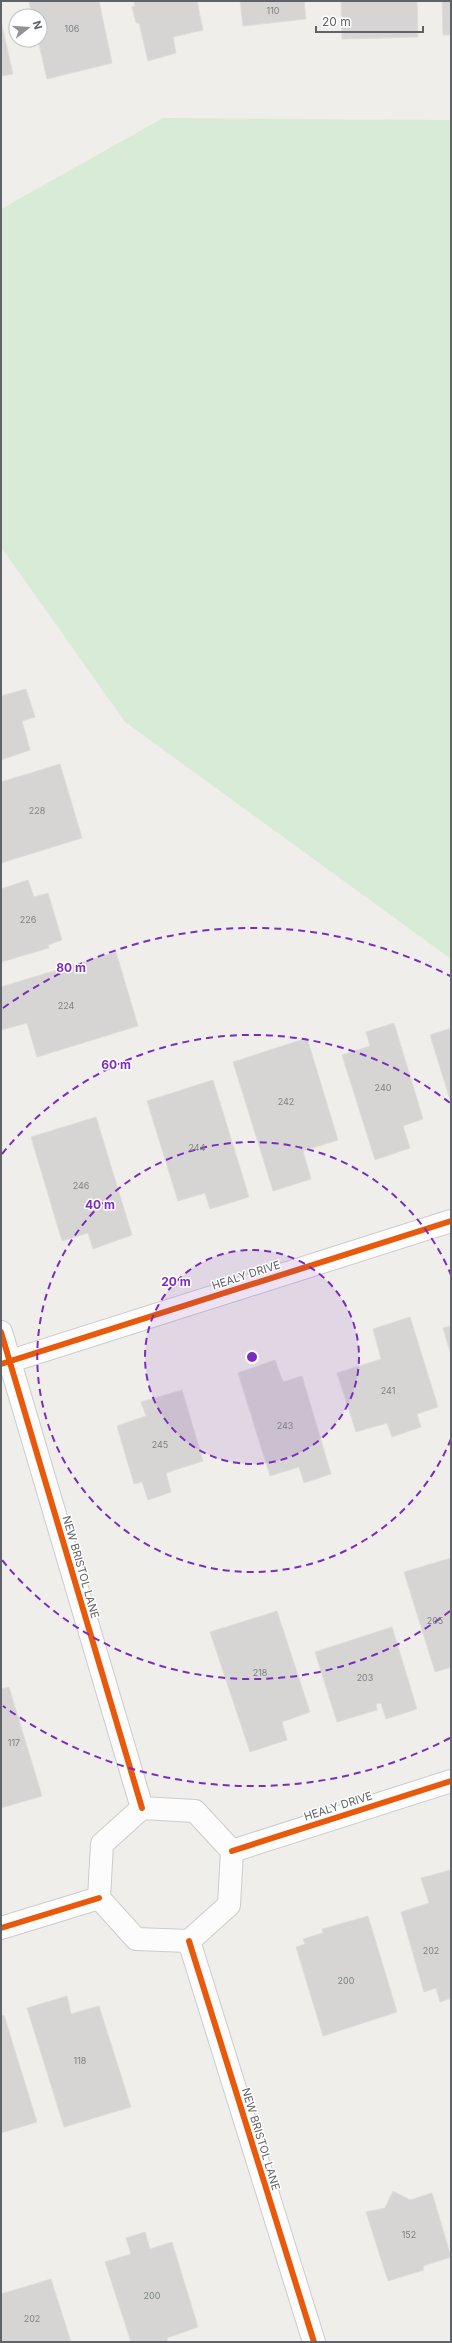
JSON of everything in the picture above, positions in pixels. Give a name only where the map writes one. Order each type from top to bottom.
[{"type":"street","name":"HEALY DRIVE","points":[[6,1362],[451,1221]]},
{"type":"street","name":"NEW BRISTOL LANE","points":[[1,1332],[6,1362],[142,1808]]},
{"type":"street","name":"HEALY DRIVE","points":[[232,1851],[451,1781]]},
{"type":"street","points":[[142,1808],[196,1811],[232,1851],[229,1905],[189,1941],[136,1939],[99,1898],[102,1844],[142,1808]]},
{"type":"street","points":[[1,1928],[99,1898]]},
{"type":"street","name":"NEW BRISTOL LANE","points":[[189,1941],[314,2342]]},
{"type":"green space","points":[[163,118],[451,120],[451,959],[125,722],[1,547],[1,209]]},
{"type":"building","points":[[29,1],[99,1],[112,63],[47,79],[40,48],[48,48],[48,8],[30,8]]},
{"type":"building","points":[[134,1],[197,1],[203,30],[173,37],[176,53],[148,61],[139,23],[136,23],[132,7],[135,6]]},
{"type":"building","points":[[240,1],[304,1],[306,19],[243,26]]},
{"type":"building","points":[[341,1],[417,1],[418,37],[342,39]]},
{"type":"building","points":[[442,1],[451,1],[451,35],[443,35]]},
{"type":"building","points":[[1,21],[13,74],[1,76]]},
{"type":"building","points":[[26,689],[35,717],[22,721],[30,750],[1,760],[1,696]]},
{"type":"building","points":[[60,764],[82,838],[1,863],[1,782]]},
{"type":"building","points":[[28,880],[34,897],[48,893],[62,940],[48,945],[49,948],[1,962],[1,889]]},
{"type":"building","points":[[116,952],[138,1026],[37,1057],[27,1023],[1,1030],[1,987]]},
{"type":"building","points":[[394,1023],[423,1119],[403,1126],[410,1148],[375,1160],[342,1055],[370,1046],[366,1032]]},
{"type":"building","points":[[451,1028],[451,1103],[430,1035]]},
{"type":"building","points":[[307,1038],[338,1140],[303,1151],[311,1179],[273,1191],[233,1062]]},
{"type":"building","points":[[213,1080],[249,1197],[210,1209],[205,1193],[178,1201],[147,1101]]},
{"type":"building","points":[[96,1117],[132,1235],[93,1249],[88,1233],[62,1241],[31,1137]]},
{"type":"building","points":[[410,1317],[438,1407],[417,1414],[421,1427],[392,1437],[387,1423],[356,1432],[337,1373],[381,1359],[373,1329]]},
{"type":"building","points":[[451,1326],[451,1355],[443,1328]]},
{"type":"building","points":[[275,1360],[283,1382],[302,1376],[331,1474],[304,1483],[299,1467],[270,1476],[238,1373]]},
{"type":"building","points":[[182,1390],[203,1461],[166,1473],[171,1492],[148,1500],[142,1482],[134,1484],[117,1426],[146,1416],[141,1402]]},
{"type":"building","points":[[451,1558],[451,1667],[435,1672],[404,1572]]},
{"type":"building","points":[[277,1611],[310,1712],[282,1722],[287,1740],[250,1752],[210,1632]]},
{"type":"building","points":[[392,1627],[417,1709],[386,1719],[381,1703],[376,1704],[377,1710],[337,1722],[315,1652]]},
{"type":"building","points":[[9,1687],[42,1796],[1,1808],[1,1689]]},
{"type":"building","points":[[451,1870],[451,1998],[440,2002],[436,1988],[424,1992],[401,1912],[429,1903],[421,1878]]},
{"type":"building","points":[[368,1916],[397,2012],[323,2036],[296,1947],[305,1944],[303,1939],[323,1933],[322,1929]]},
{"type":"building","points":[[67,1996],[71,2014],[99,2006],[131,2107],[64,2127],[27,2008]]},
{"type":"building","points":[[4,2015],[37,2122],[1,2133],[1,2016]]},
{"type":"building","points":[[393,2191],[410,2200],[432,2193],[451,2257],[423,2266],[424,2270],[388,2281],[366,2212],[385,2208]]},
{"type":"building","points":[[145,2232],[150,2249],[172,2242],[198,2327],[167,2338],[168,2342],[131,2342],[105,2262],[131,2254],[126,2238]]},
{"type":"building","points":[[51,2279],[71,2342],[1,2342],[1,2294]]},
{"type":"cycle path","points":[[1,1364],[451,1221]]},
{"type":"cycle path","points":[[1,1332],[142,1808]]},
{"type":"cycle path","points":[[232,1851],[451,1781]]},
{"type":"cycle path","points":[[1,1928],[99,1898]]},
{"type":"cycle path","points":[[189,1941],[314,2342]]}]
